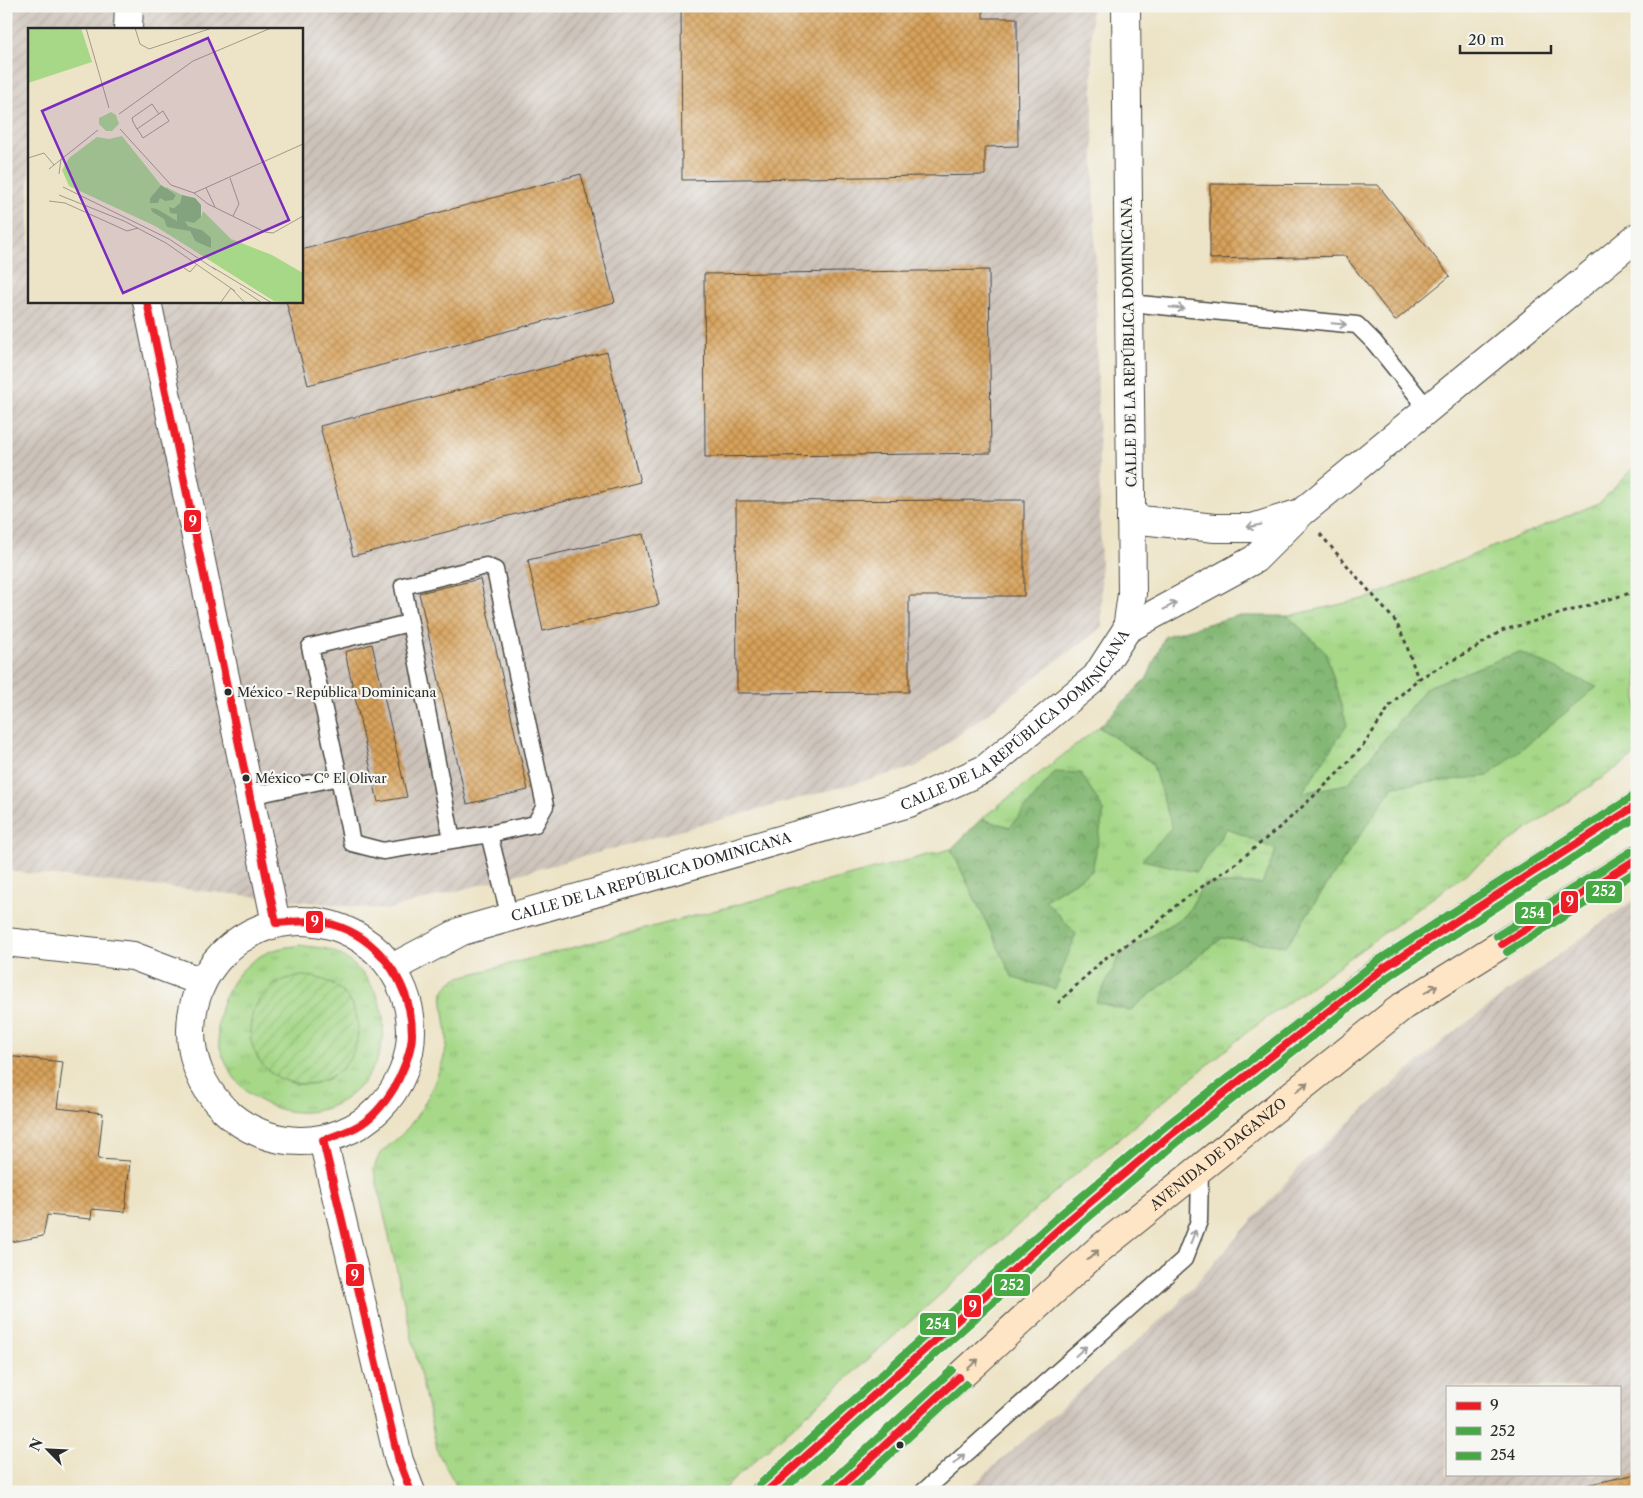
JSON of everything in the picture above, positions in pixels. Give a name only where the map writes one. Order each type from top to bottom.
[{"type":"main road","points":[[766,1492],[1062,1226],[1173,1134],[1386,967],[1637,805]]},
{"type":"main road","name":"AVENIDA DE DAGANZO","points":[[834,1492],[1097,1251],[1403,1006],[1637,859]]},
{"type":"street","points":[[128,28],[129,6]]},
{"type":"street","name":"CALLE DE LA REPÚBLICA DOMINICANA","points":[[392,968],[462,931],[909,803],[985,770],[1096,677],[1127,629],[1132,594],[1126,6]]},
{"type":"street","points":[[1127,629],[1254,559],[1301,513],[1637,237]]},
{"type":"street","points":[[147,302],[276,923]]},
{"type":"street","points":[[1131,519],[1215,528],[1252,528],[1301,513]]},
{"type":"street","points":[[309,920],[340,927],[370,944],[392,968],[407,998],[412,1035],[404,1070],[386,1102],[359,1126],[323,1140],[290,1141],[255,1132],[223,1110],[207,1090],[193,1057],[191,1020],[202,982],[224,951],[251,932],[276,923],[309,920]]},
{"type":"street","points":[[6,942],[133,956],[202,982]]},
{"type":"street","points":[[323,1140],[399,1461],[411,1492]]},
{"type":"lane","points":[[1129,303],[1357,325],[1374,342],[1428,409]]},
{"type":"lane","points":[[409,622],[310,647],[352,842],[383,851],[452,840],[489,834],[535,824],[546,806],[495,570],[486,566],[403,586],[452,840]]},
{"type":"lane","points":[[250,796],[339,777]]},
{"type":"lane","points":[[489,834],[510,918]]},
{"type":"lane","points":[[923,1492],[1184,1259],[1199,1221],[1200,1168]]},
{"type":"path","points":[[1301,513],[1396,622],[1405,641],[1418,679]]},
{"type":"path","points":[[1058,1003],[1104,960],[1153,927],[1180,902],[1235,864],[1286,822],[1336,776],[1363,746],[1392,703],[1418,679],[1475,648],[1501,631],[1637,591]]},
{"type":"shaded area","points":[[6,6],[1091,6],[1102,627],[916,767],[386,910],[6,871]]},
{"type":"shaded area","points":[[1637,897],[1637,1492],[965,1492],[1174,1308],[1304,1162],[1446,1038]]},
{"type":"green space","points":[[1637,465],[1637,754],[1522,833],[1246,1033],[1058,1189],[720,1492],[460,1492],[438,1453],[374,1170],[382,1152],[414,1120],[434,1083],[444,1058],[447,1044],[443,992],[456,978],[951,849],[1013,978],[1045,900],[1092,871],[1010,827],[981,819],[1099,727],[1152,763],[1173,827],[1143,860],[1196,872],[1227,828],[1277,850],[1262,884],[1204,884],[1186,915],[1120,955],[1129,1011],[1222,938],[1286,946],[1393,786],[1488,776],[1427,687],[1348,784],[1301,793],[1326,653],[1288,616],[1368,598],[1599,503]]},
{"type":"green space","points":[[1236,616],[1288,616],[1326,653],[1347,725],[1302,793],[1348,784],[1427,687],[1519,652],[1597,687],[1488,776],[1393,786],[1286,946],[1222,938],[1129,1011],[1096,1002],[1120,955],[1186,915],[1204,884],[1262,884],[1276,850],[1227,828],[1196,872],[1142,860],[1172,827],[1152,763],[1099,727],[1147,678],[1165,636]]},
{"type":"green space","points":[[1055,772],[1081,773],[1104,811],[1092,871],[1045,900],[1076,934],[1055,989],[1013,978],[951,849],[981,819],[1010,827]]},
{"type":"green space","points":[[300,945],[327,949],[341,955],[354,965],[377,996],[383,1023],[381,1049],[370,1073],[353,1092],[331,1106],[305,1112],[276,1108],[258,1100],[247,1092],[226,1063],[221,1052],[218,1035],[218,1021],[221,1008],[232,983],[240,972],[261,955],[277,949]],"holes":[[[287,979],[350,1001],[357,1017],[358,1035],[344,1067],[330,1078],[313,1084],[295,1084],[278,1078],[250,1034],[252,1016],[259,1000],[271,987]]]},
{"type":"green space","points":[[304,976],[325,980],[342,992],[354,1009],[358,1030],[354,1051],[342,1068],[325,1080],[304,1084],[283,1080],[266,1068],[254,1051],[250,1030],[254,1009],[266,992],[283,980]]},
{"type":"building","points":[[681,6],[983,6],[983,18],[1017,18],[1018,146],[985,147],[985,175],[682,180]]},
{"type":"building","points":[[581,174],[615,302],[308,385],[286,302],[302,302],[302,250]]},
{"type":"building","points":[[1210,184],[1378,185],[1450,276],[1395,321],[1345,256],[1210,259]]},
{"type":"building","points":[[989,270],[991,453],[705,457],[704,274]]},
{"type":"building","points":[[607,352],[640,482],[353,556],[320,426]]},
{"type":"building","points":[[1024,500],[1024,596],[909,596],[909,692],[737,693],[736,501]]},
{"type":"building","points":[[643,534],[659,605],[543,631],[528,560]]},
{"type":"building","points":[[480,579],[528,790],[467,804],[419,593]]},
{"type":"building","points":[[372,644],[407,797],[378,802],[345,652]]},
{"type":"building","points":[[6,1056],[63,1062],[57,1108],[103,1113],[98,1159],[130,1161],[125,1212],[92,1209],[91,1219],[47,1215],[43,1236],[6,1243]]},
{"type":"building","points":[[1637,1474],[1637,1492],[1559,1492],[1559,1491]]},
{"type":"transit line","name":"9","points":[[147,302],[276,923],[308,921],[332,924],[355,934],[382,956],[392,969],[401,984],[411,1017],[412,1041],[408,1055],[397,1082],[387,1098],[379,1109],[364,1123],[323,1140],[399,1461],[411,1492]]},
{"type":"transit line","name":"254","points":[[759,1485],[1062,1213],[1167,1125],[1380,959],[1632,797]]},
{"type":"transit line","name":"9","points":[[766,1492],[1069,1220],[1173,1133],[1385,967],[1637,805]]},
{"type":"transit line","name":"252","points":[[781,1492],[1076,1228],[1179,1141],[1391,975],[1637,817]]},
{"type":"transit line","name":"254","points":[[1497,936],[1632,851]]},
{"type":"transit line","name":"9","points":[[1502,944],[1637,859]]},
{"type":"transit line","name":"252","points":[[1507,952],[1637,871]]},
{"type":"transit line","name":"254","points":[[827,1485],[952,1370]]},
{"type":"transit line","name":"9","points":[[834,1492],[959,1377]]},
{"type":"transit line","name":"252","points":[[849,1492],[966,1384]]},
{"type":"place","name":"México - República Dominicana","points":[[228,692]]},
{"type":"place","name":"México - Cº El Olivar","points":[[246,778]]}]
